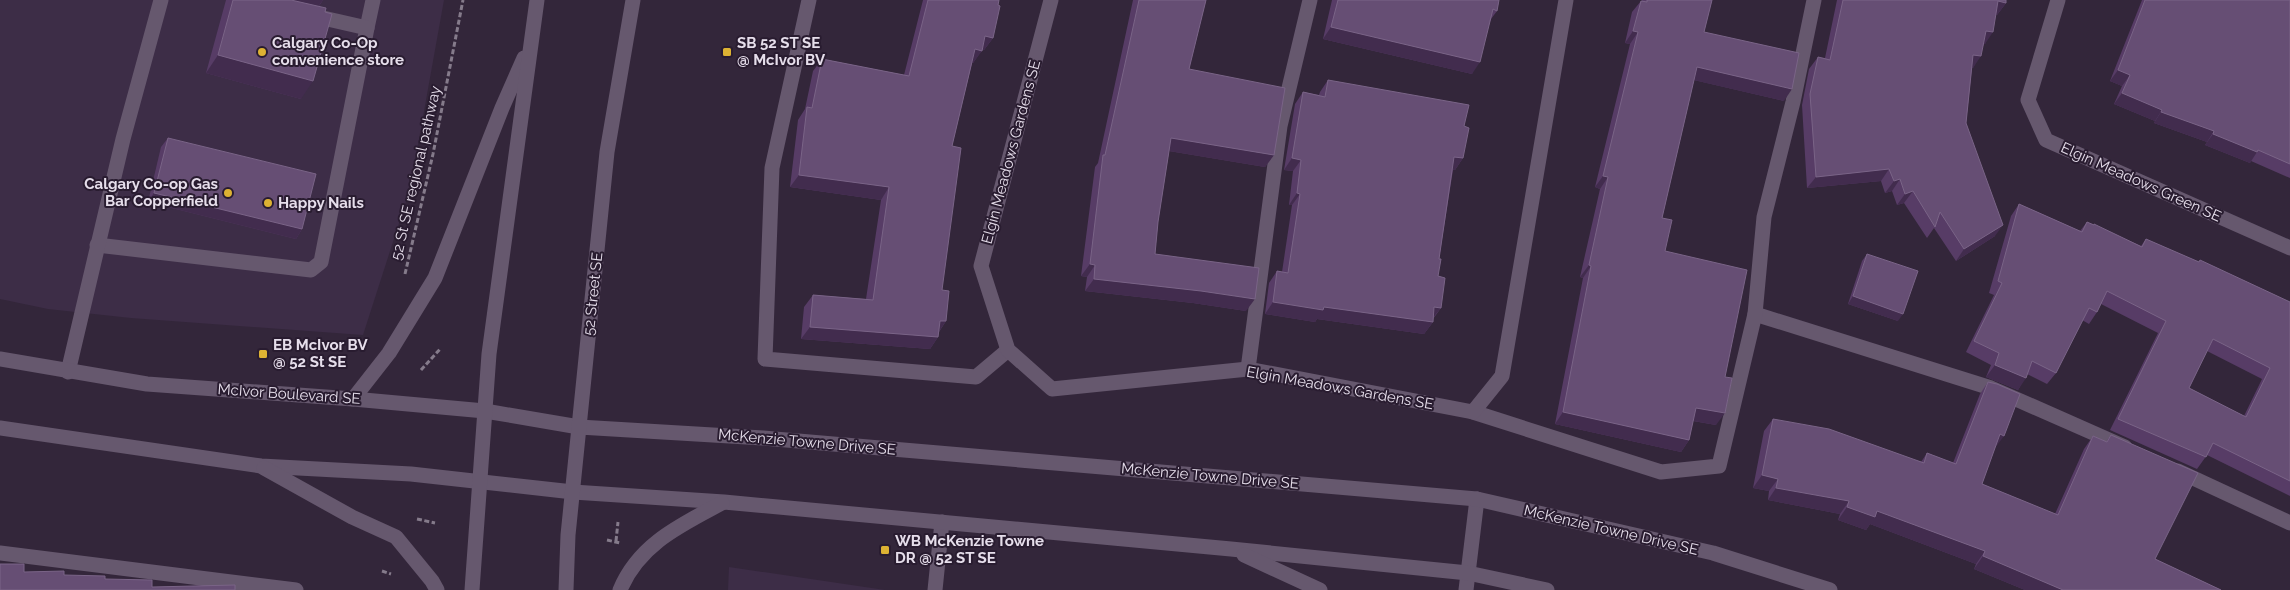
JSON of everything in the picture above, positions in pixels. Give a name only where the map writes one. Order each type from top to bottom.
[{"type":"street","points":[[68,372],[97,246],[161,0]]},
{"type":"street","points":[[97,246],[311,270],[321,262],[373,0]]},
{"type":"street","points":[[472,590],[491,336],[537,0]]},
{"type":"street","name":"52 Street SE","points":[[566,590],[572,492],[608,152],[633,0]]},
{"type":"street","points":[[809,0],[772,168],[765,359],[976,377],[1008,350]]},
{"type":"street","name":"Elgin Meadows Gardens SE","points":[[1051,0],[981,266],[1008,350],[1052,389],[1248,370],[1473,412],[1661,472],[1719,466],[1755,314]]},
{"type":"street","points":[[1248,370],[1280,126],[1310,0]]},
{"type":"street","points":[[1473,412],[1502,376],[1566,0]]},
{"type":"street","points":[[1814,0],[1793,102],[1764,217],[1755,314],[1992,388],[2135,452]]},
{"type":"street","name":"Elgin Meadows Green SE","points":[[2058,0],[2028,100],[2046,140],[2290,248]]},
{"type":"street","points":[[299,13],[367,28]]},
{"type":"street","points":[[353,399],[389,353],[435,278],[502,108],[532,42]]},
{"type":"street","name":"McIvor Boulevard SE","points":[[0,359],[146,384],[485,411],[579,427]]},
{"type":"street","name":"McKenzie Towne Drive SE","points":[[579,427],[773,439],[1477,499],[1713,553],[1830,590]]},
{"type":"street","points":[[0,428],[261,466],[411,474],[572,492],[724,502],[1231,549],[1468,573],[1547,590]]},
{"type":"street","points":[[2162,463],[2290,523]]},
{"type":"street","points":[[261,466],[352,517],[396,537],[432,581],[437,590]]},
{"type":"street","points":[[1466,590],[1477,499]]},
{"type":"street","points":[[620,590],[626,575],[643,554],[670,530],[724,502]]},
{"type":"street","points":[[934,590],[942,522]]},
{"type":"street","points":[[1231,549],[1320,590]]},
{"type":"street","points":[[0,553],[296,590]]},
{"type":"path","name":"52 St SE regional pathway","points":[[404,278],[435,145],[463,0]]},
{"type":"path","points":[[421,370],[441,348]]},
{"type":"path","points":[[416,519],[434,523]]},
{"type":"path","points":[[607,540],[616,541],[618,522]]},
{"type":"shaded area","points":[[0,0],[444,0],[410,189],[363,335],[131,318],[48,309],[0,299]]},
{"type":"shaded area","points":[[729,567],[885,590],[728,590]]},
{"type":"building","name":"Calgary Co-Op convenience store","points":[[233,0],[291,0],[326,8],[325,12],[332,14],[313,81],[218,55]]},
{"type":"building","points":[[928,0],[999,0],[998,5],[1000,6],[993,38],[985,36],[982,51],[975,49],[952,146],[961,148],[942,290],[949,291],[946,321],[940,321],[938,337],[810,327],[813,295],[873,300],[889,187],[799,175],[807,107],[812,108],[822,59],[909,76]]},
{"type":"building","points":[[1139,0],[1206,0],[1189,69],[1285,88],[1274,155],[1171,138],[1158,222],[1155,254],[1259,268],[1255,299],[1094,279],[1095,265],[1090,264],[1103,155],[1105,155]]},
{"type":"building","points":[[1338,0],[1499,0],[1497,11],[1493,9],[1480,62],[1331,27]]},
{"type":"building","points":[[1647,0],[1712,0],[1704,32],[1799,53],[1792,89],[1697,67],[1662,218],[1672,220],[1665,251],[1747,270],[1725,377],[1732,378],[1725,413],[1696,408],[1689,440],[1563,412],[1591,266],[1589,265],[1608,177],[1603,176],[1638,32],[1633,31],[1641,1],[1647,2]]},
{"type":"building","points":[[1843,0],[2006,0],[2006,3],[1998,1],[1993,32],[1986,31],[1981,56],[1973,55],[1966,123],[2003,225],[1964,249],[1940,212],[1935,227],[1913,191],[1905,194],[1900,179],[1894,181],[1889,169],[1816,177],[1810,94],[1818,57],[1830,60]]},
{"type":"building","points":[[2145,0],[2290,0],[2290,164],[2213,134],[2214,131],[2161,112],[2162,110],[2122,93],[2130,75],[2118,70]]},
{"type":"building","points":[[1328,80],[1469,105],[1464,126],[1469,128],[1463,158],[1454,157],[1439,259],[1441,259],[1438,276],[1445,278],[1441,308],[1434,307],[1433,322],[1324,307],[1323,310],[1273,302],[1277,271],[1288,273],[1300,194],[1297,193],[1301,160],[1292,158],[1303,92],[1325,97]]},
{"type":"building","name":"Calgary Co-op Gas Bar Copperfield","points":[[168,138],[316,174],[302,229],[154,193]]},
{"type":"building","points":[[2019,204],[2082,232],[2087,222],[2142,247],[2146,239],[2199,262],[2200,260],[2290,302],[2290,481],[2213,443],[2206,457],[2118,419],[2166,321],[2107,291],[2097,312],[2089,308],[2056,373],[2032,361],[2026,378],[1995,365],[1999,353],[1974,341],[2002,283],[1998,281]],"holes":[[[2213,339],[2270,368],[2246,417],[2189,388]]]},
{"type":"building","points":[[1867,254],[1918,271],[1903,314],[1853,296]]},
{"type":"building","points":[[1988,382],[2020,394],[2004,436],[2000,434],[1982,484],[2058,515],[2093,436],[2107,442],[2111,435],[2198,473],[2155,559],[2221,590],[2063,590],[1983,556],[1985,551],[1877,511],[1875,517],[1847,507],[1849,501],[1776,488],[1778,479],[1762,475],[1773,419],[1829,429],[1924,463],[1927,453],[1956,464]]},
{"type":"building","points":[[0,564],[24,564],[24,572],[64,571],[64,575],[105,576],[105,579],[152,580],[152,587],[235,585],[235,590],[0,590]]},
{"type":"place","name":"Calgary Co-Op convenience store","points":[[262,52]]},
{"type":"place","name":"SB 52 ST SE @ McIvor BV","points":[[727,52]]},
{"type":"place","name":"Calgary Co-op Gas Bar Copperfield","points":[[228,193]]},
{"type":"place","name":"Happy Nails","points":[[268,203]]},
{"type":"place","name":"EB McIvor BV @ 52 St SE","points":[[263,354]]},
{"type":"place","name":"WB McKenzie Towne DR @ 52 ST SE","points":[[885,550]]}]
